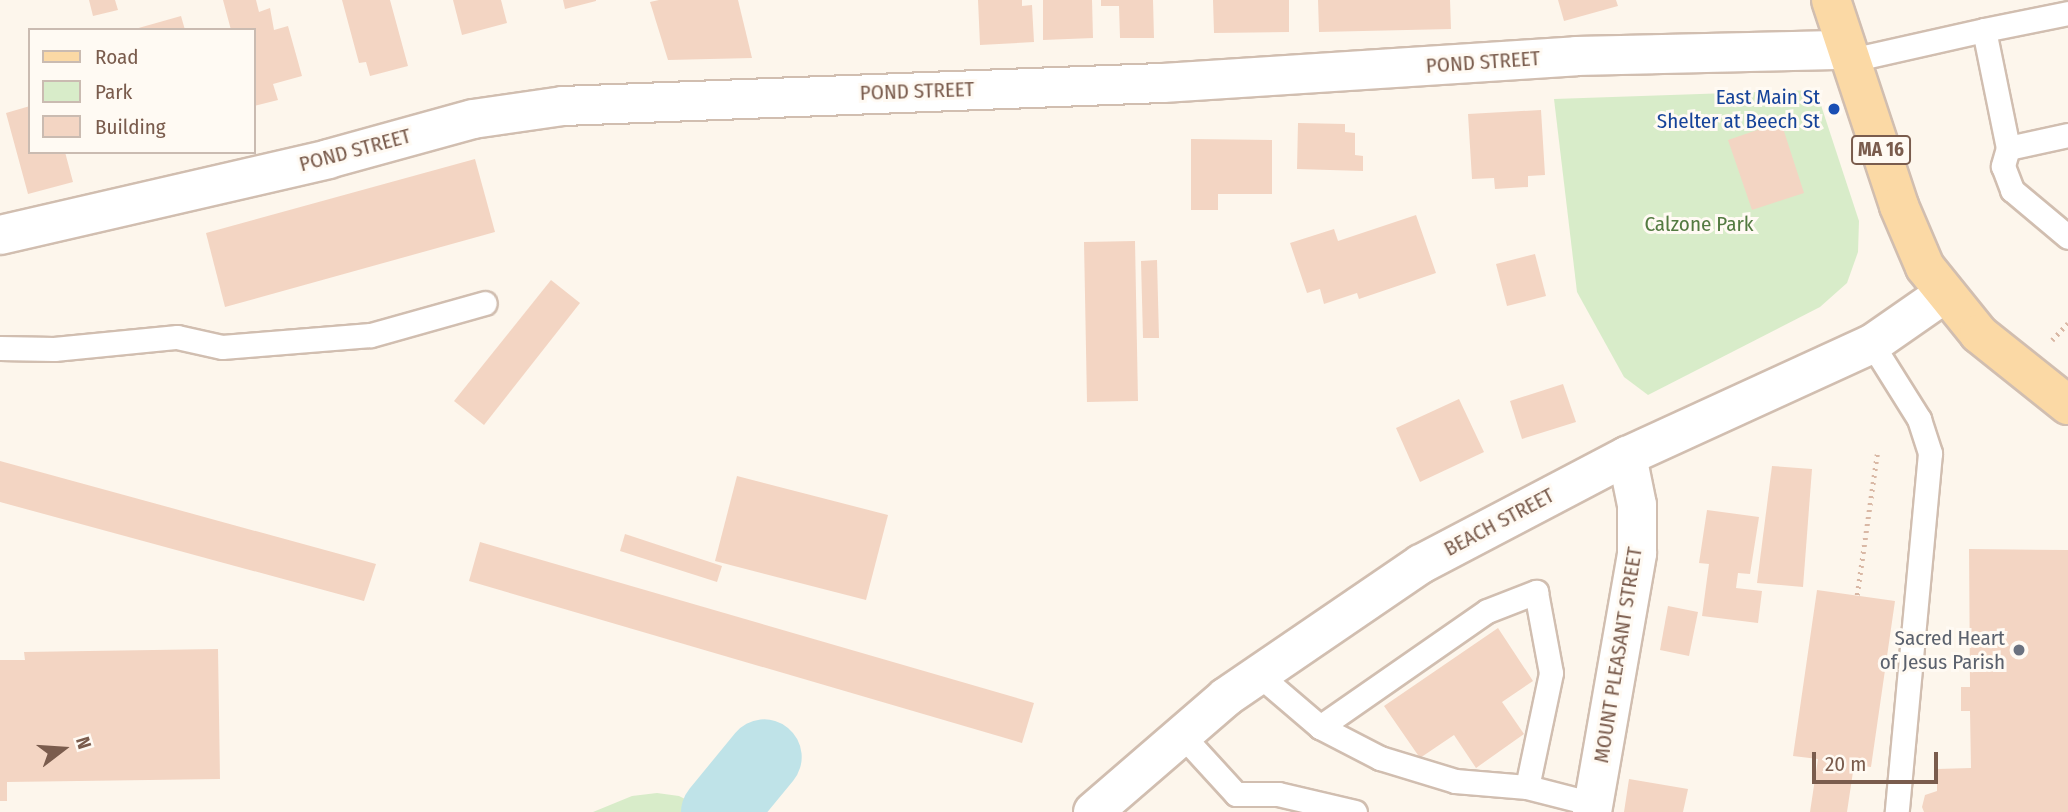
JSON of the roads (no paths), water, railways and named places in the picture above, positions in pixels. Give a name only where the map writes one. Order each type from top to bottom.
[{"type":"main road","name":"MA 16","points":[[1831,0],[1909,231],[1944,294],[1993,346],[2068,405]]},
{"type":"street","name":"POND STREET","points":[[0,235],[328,159],[473,119],[563,106],[1163,83],[1576,56],[1849,55]]},
{"type":"street","name":"BEACH STREET","points":[[1093,812],[1181,734],[1258,674],[1421,564],[1627,456],[1872,344],[1944,294]]},
{"type":"street","name":"MOUNT PLEASANT STREET","points":[[1593,808],[1637,553],[1637,505],[1627,456]]},
{"type":"lane","points":[[1849,55],[2068,13]]},
{"type":"lane","points":[[1984,30],[2008,148],[2003,166],[2007,183],[2068,237]]},
{"type":"lane","points":[[2008,148],[2068,135]]},
{"type":"lane","points":[[0,348],[54,349],[177,337],[222,347],[371,335],[485,303]]},
{"type":"lane","points":[[1872,344],[1919,419],[1930,453],[1897,812]]},
{"type":"lane","points":[[1320,727],[1487,611],[1536,592],[1550,673],[1527,787]]},
{"type":"lane","points":[[1258,674],[1320,727],[1370,754],[1470,784],[1527,787],[1593,808]]},
{"type":"lane","points":[[1181,734],[1234,803],[1278,794],[1355,812]]},
{"type":"waterway","points":[[718,812],[764,756]]},
{"type":"place","name":"East Main St Shelter at Beech St","points":[[1834,109]]},
{"type":"place","name":"Sacred Heart of Jesus Parish","points":[[2019,650]]},
{"type":"park label","name":"Calzone Park","points":[[1699,224]]}]
